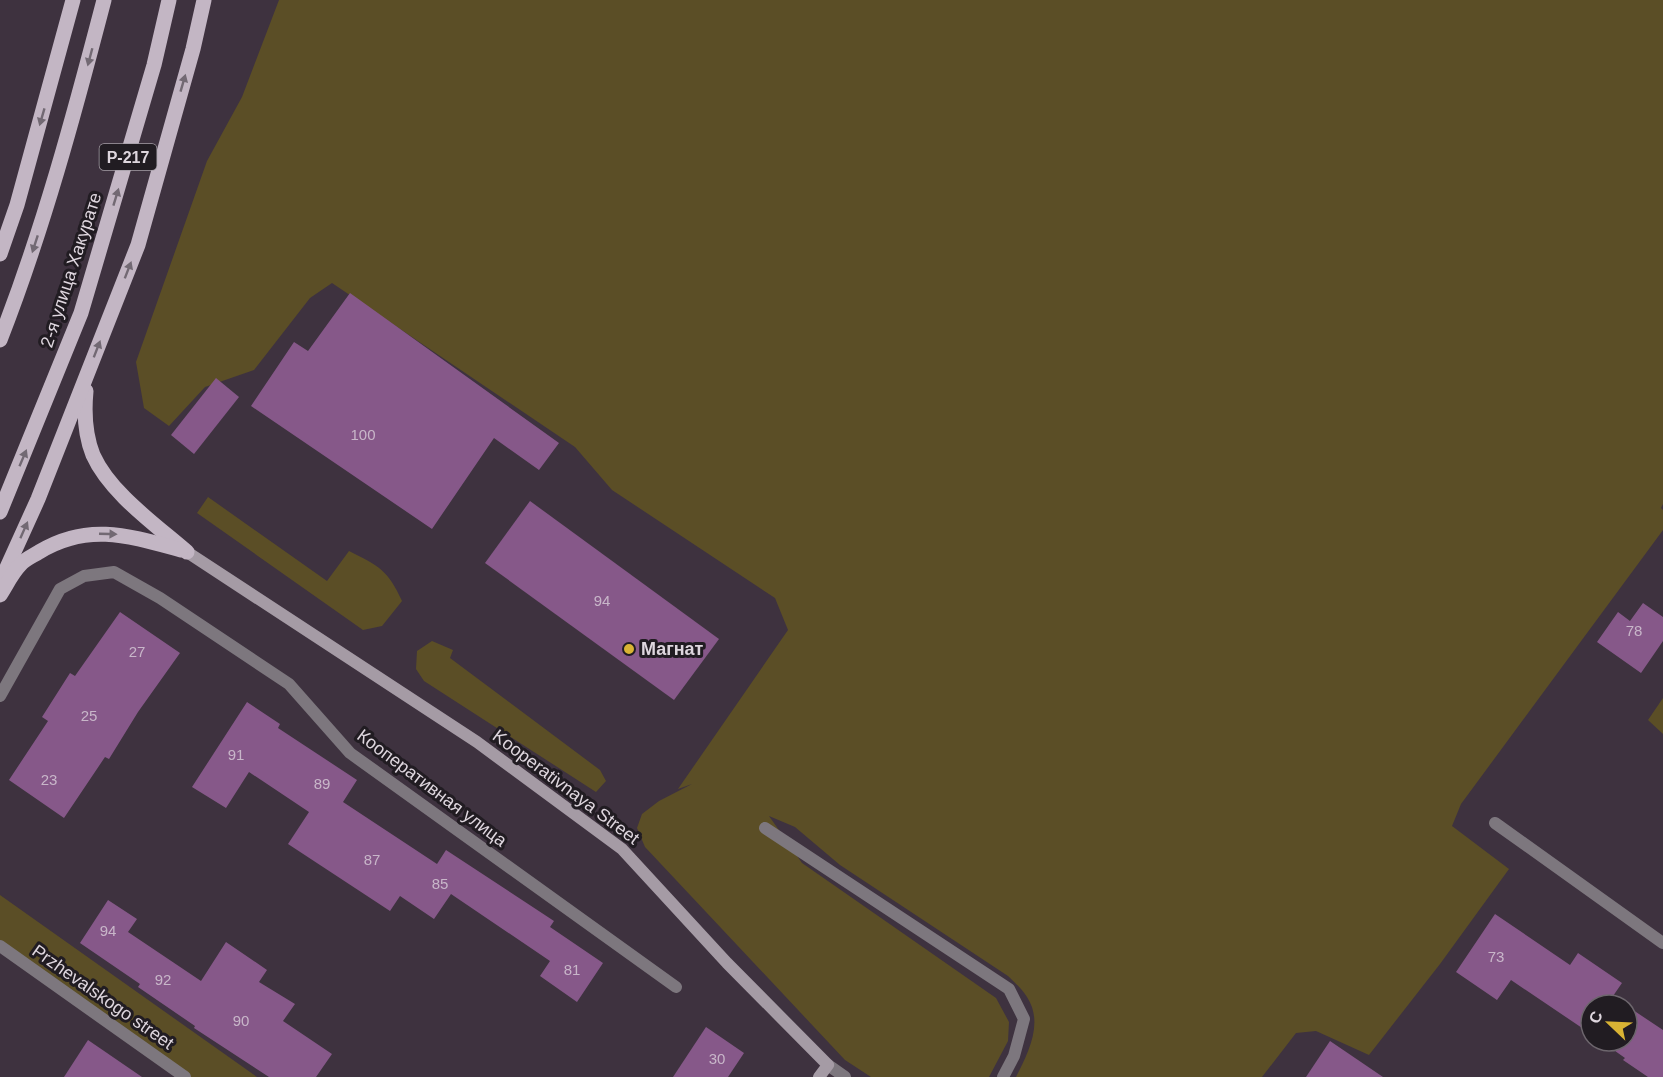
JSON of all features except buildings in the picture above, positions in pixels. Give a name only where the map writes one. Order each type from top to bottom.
[{"type":"main road","points":[[0,254],[17,205],[73,0]]},
{"type":"main road","points":[[0,340],[47,206],[104,0]]},
{"type":"main road","name":"2-я улица Хакурате","points":[[0,512],[81,313],[154,65],[169,0]]},
{"type":"main road","points":[[0,583],[38,499],[138,245],[193,49],[204,0]]},
{"type":"main road","points":[[88,373],[84,415],[93,454],[103,471],[122,494],[187,552]]},
{"type":"main road","points":[[0,595],[21,564],[51,545],[77,536],[105,533],[130,536],[187,552]]},
{"type":"main road","name":"Kooperativnaya Street","points":[[187,552],[477,742],[622,849],[727,963],[828,1065]]},
{"type":"main road","points":[[819,1077],[828,1065]]},
{"type":"street","name":"Кооперативная улица","points":[[0,696],[60,589],[84,576],[114,572],[160,598],[289,684],[350,753],[676,987]]},
{"type":"street","points":[[1495,823],[1663,943]]},
{"type":"street","points":[[765,828],[1009,989],[1024,1019],[1014,1056],[1003,1077]]},
{"type":"street","name":"Przhevalskogo street","points":[[0,946],[185,1077]]},
{"type":"street","name":"Kooperativnaya Street","points":[[828,1065],[845,1077]]},
{"type":"shaded area","points":[[279,0],[1663,0],[1663,504],[1661,508],[1663,510],[1663,530],[1461,804],[1452,826],[1509,869],[1440,964],[1369,1055],[1316,1031],[1296,1033],[1262,1077],[1016,1077],[1029,1048],[1034,1027],[1032,1007],[1018,986],[1008,976],[840,865],[795,827],[769,816],[802,863],[996,998],[1009,1022],[1008,1041],[989,1077],[871,1077],[845,1060],[645,847],[637,828],[642,814],[659,801],[692,784],[678,789],[788,630],[775,598],[612,490],[575,447],[332,283],[310,298],[254,370],[205,387],[169,426],[144,408],[136,362],[207,161],[242,97]]},
{"type":"shaded area","points":[[208,497],[327,581],[349,551],[368,561],[382,570],[392,582],[402,601],[382,626],[363,630],[197,513]]},
{"type":"shaded area","points":[[432,641],[453,650],[450,658],[600,770],[606,781],[596,792],[424,681],[416,669],[417,651]]},
{"type":"shaded area","points":[[1663,698],[1663,734],[1648,720]]},
{"type":"shaded area","points":[[0,895],[257,1077],[191,1077],[0,940]]},
{"type":"place","name":"Магнат","points":[[629,649]]}]
